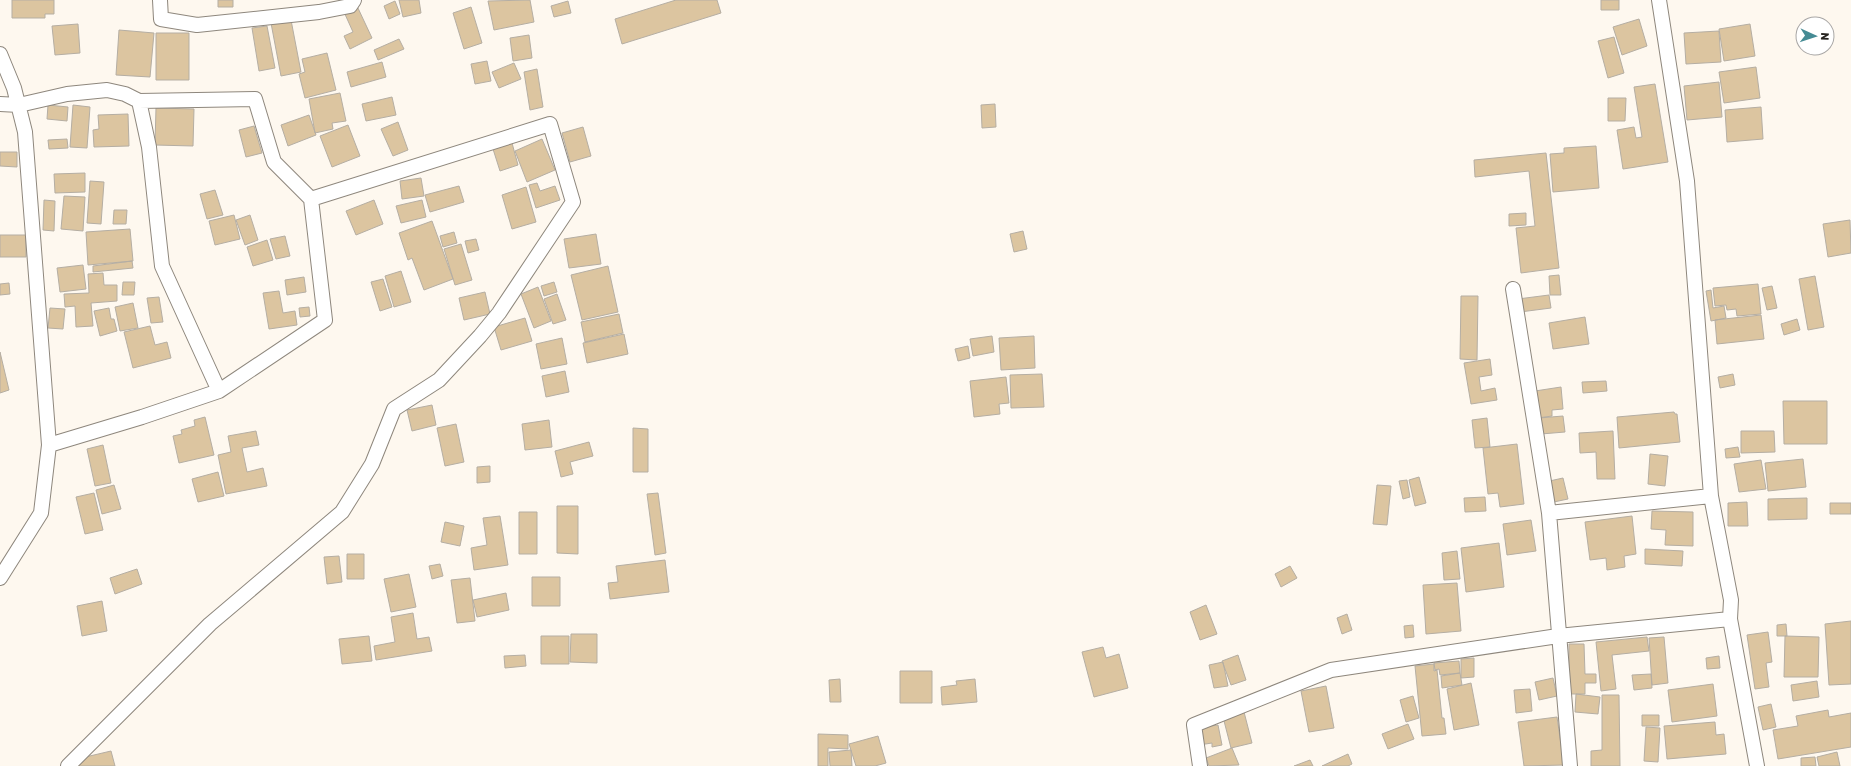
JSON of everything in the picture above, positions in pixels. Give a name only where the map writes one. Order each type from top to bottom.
[{"type":"street","points":[[160,0],[161,19],[196,25],[319,12],[350,6],[354,0]]},
{"type":"street","points":[[1658,0],[1687,181],[1711,496],[1731,600],[1730,619],[1757,766]]},
{"type":"street","points":[[0,54],[14,88],[25,132],[49,445],[41,513],[0,578]]},
{"type":"street","points":[[0,104],[18,105],[67,94],[106,90],[125,94],[139,101],[255,99],[274,162],[311,199],[325,320],[219,391],[142,417],[49,445]]},
{"type":"street","points":[[139,101],[149,148],[162,266],[219,391]]},
{"type":"street","points":[[68,766],[210,624],[342,512],[372,464],[394,409],[439,380],[480,336],[499,313],[573,202],[550,124],[311,199]]},
{"type":"street","points":[[1513,289],[1550,513],[1558,636],[1570,766]]},
{"type":"street","points":[[1550,513],[1711,496]]},
{"type":"street","points":[[1200,766],[1194,725],[1331,670],[1558,636],[1730,619]]},
{"type":"building","points":[[12,0],[54,0],[54,14],[45,14],[45,18],[12,18]]},
{"type":"building","points":[[218,0],[233,0],[233,7],[218,7]]},
{"type":"building","points":[[399,0],[419,0],[421,13],[403,17]]},
{"type":"building","points":[[530,0],[534,22],[494,30],[488,1]]},
{"type":"building","points":[[676,0],[717,0],[721,13],[622,44],[615,19]]},
{"type":"building","points":[[1601,0],[1619,0],[1619,10],[1601,10]]},
{"type":"building","points":[[395,1],[400,14],[389,19],[384,6]]},
{"type":"building","points":[[568,1],[571,13],[554,17],[551,6]]},
{"type":"building","points":[[357,6],[372,38],[350,49],[344,36],[353,32],[344,12]]},
{"type":"building","points":[[471,7],[482,43],[464,49],[453,13]]},
{"type":"building","points":[[1639,19],[1647,46],[1622,55],[1613,27]]},
{"type":"building","points":[[291,20],[301,72],[281,76],[271,23]]},
{"type":"building","points":[[78,24],[80,53],[55,55],[52,26]]},
{"type":"building","points":[[1750,24],[1755,56],[1724,61],[1719,29]]},
{"type":"building","points":[[267,26],[275,68],[259,71],[252,28]]},
{"type":"building","points":[[119,30],[154,33],[150,77],[116,75]]},
{"type":"building","points":[[1719,31],[1721,62],[1686,64],[1684,33]]},
{"type":"building","points":[[156,33],[189,33],[189,80],[156,80]]},
{"type":"building","points":[[529,35],[532,58],[513,61],[510,38]]},
{"type":"building","points":[[1614,37],[1624,73],[1608,78],[1598,41]]},
{"type":"building","points":[[399,39],[404,49],[378,60],[374,50]]},
{"type":"building","points":[[327,53],[336,90],[305,98],[299,74],[305,72],[302,59]]},
{"type":"building","points":[[487,61],[491,81],[475,84],[471,64]]},
{"type":"building","points":[[382,62],[386,77],[351,87],[347,72]]},
{"type":"building","points":[[514,63],[521,79],[499,88],[492,72]]},
{"type":"building","points":[[1756,67],[1760,98],[1724,103],[1719,72]]},
{"type":"building","points":[[537,69],[543,107],[530,110],[524,72]]},
{"type":"building","points":[[1719,82],[1722,117],[1687,120],[1684,86]]},
{"type":"building","points":[[1655,84],[1668,162],[1623,169],[1617,130],[1634,127],[1636,138],[1642,137],[1634,87]]},
{"type":"building","points":[[340,93],[346,121],[332,123],[333,129],[315,133],[309,99]]},
{"type":"building","points":[[392,97],[396,115],[366,121],[362,104]]},
{"type":"building","points":[[1608,98],[1626,98],[1625,121],[1608,121]]},
{"type":"building","points":[[995,104],[996,127],[982,128],[981,105]]},
{"type":"building","points":[[48,105],[68,107],[67,121],[47,119]]},
{"type":"building","points":[[73,105],[90,107],[87,148],[70,147]]},
{"type":"building","points":[[1761,107],[1763,139],[1727,142],[1725,110]]},
{"type":"building","points":[[156,108],[194,109],[193,146],[155,145]]},
{"type":"building","points":[[128,114],[129,146],[94,147],[93,130],[99,129],[98,115]]},
{"type":"building","points":[[309,115],[316,135],[288,146],[281,125]]},
{"type":"building","points":[[398,122],[408,150],[393,156],[381,129]]},
{"type":"building","points":[[348,125],[360,156],[332,167],[320,136]]},
{"type":"building","points":[[254,126],[262,153],[246,157],[239,130]]},
{"type":"building","points":[[583,127],[591,156],[570,162],[562,133]]},
{"type":"building","points":[[67,139],[68,148],[49,149],[48,140]]},
{"type":"building","points":[[542,139],[555,170],[527,182],[515,151]]},
{"type":"building","points":[[512,143],[518,165],[500,171],[493,149]]},
{"type":"building","points":[[1596,146],[1599,188],[1553,192],[1550,154],[1564,153],[1564,148]]},
{"type":"building","points":[[0,152],[17,152],[17,167],[0,166]]},
{"type":"building","points":[[1546,153],[1559,268],[1521,273],[1516,228],[1535,226],[1529,171],[1475,177],[1474,160]]},
{"type":"building","points":[[85,173],[85,192],[55,193],[54,174]]},
{"type":"building","points":[[421,178],[424,196],[402,199],[400,181]]},
{"type":"building","points":[[90,181],[104,182],[101,224],[87,223]]},
{"type":"building","points":[[537,183],[540,191],[555,186],[560,200],[536,208],[529,185]]},
{"type":"building","points":[[459,186],[464,202],[430,212],[425,195]]},
{"type":"building","points":[[526,187],[536,222],[512,229],[502,195]]},
{"type":"building","points":[[215,190],[223,215],[207,219],[200,194]]},
{"type":"building","points":[[64,196],[85,197],[83,231],[61,229]]},
{"type":"building","points":[[44,200],[55,201],[54,231],[43,230]]},
{"type":"building","points":[[374,200],[383,224],[356,235],[346,211]]},
{"type":"building","points":[[422,200],[426,217],[401,223],[396,206]]},
{"type":"building","points":[[114,210],[127,210],[126,224],[113,224]]},
{"type":"building","points":[[1526,213],[1526,225],[1509,226],[1509,214]]},
{"type":"building","points":[[234,215],[240,239],[215,245],[209,221]]},
{"type":"building","points":[[250,215],[258,240],[245,245],[236,220]]},
{"type":"building","points":[[1850,220],[1851,253],[1828,257],[1823,224]]},
{"type":"building","points":[[432,221],[453,279],[424,290],[412,258],[408,260],[399,233]]},
{"type":"building","points":[[130,229],[133,261],[88,265],[86,232]]},
{"type":"building","points":[[1023,231],[1027,249],[1014,252],[1010,234]]},
{"type":"building","points":[[454,232],[457,243],[443,247],[440,236]]},
{"type":"building","points":[[596,234],[601,264],[569,268],[564,239]]},
{"type":"building","points":[[0,235],[26,235],[26,257],[0,257]]},
{"type":"building","points":[[285,236],[290,256],[276,259],[270,239]]},
{"type":"building","points":[[476,239],[479,250],[468,253],[465,241]]},
{"type":"building","points":[[267,240],[273,260],[253,266],[247,247]]},
{"type":"building","points":[[461,244],[472,280],[455,285],[444,249]]},
{"type":"building","points":[[132,261],[133,268],[93,272],[93,266]]},
{"type":"building","points":[[83,265],[86,289],[60,292],[57,268]]},
{"type":"building","points":[[608,266],[618,312],[582,320],[571,275]]},
{"type":"building","points":[[401,271],[411,302],[394,307],[385,276]]},
{"type":"building","points":[[103,273],[104,285],[117,285],[117,301],[91,303],[93,326],[76,327],[75,306],[65,307],[64,294],[89,293],[88,274]]},
{"type":"building","points":[[1559,275],[1561,295],[1550,295],[1549,276]]},
{"type":"building","points":[[1815,276],[1824,327],[1808,330],[1799,279]]},
{"type":"building","points":[[304,277],[306,292],[287,295],[285,280]]},
{"type":"building","points":[[383,279],[392,307],[380,311],[371,282]]},
{"type":"building","points":[[123,282],[135,282],[134,295],[122,295]]},
{"type":"building","points":[[554,282],[557,292],[544,296],[541,286]]},
{"type":"building","points":[[9,283],[10,294],[0,295],[0,284]]},
{"type":"building","points":[[1758,284],[1761,314],[1737,316],[1736,309],[1727,310],[1726,305],[1715,306],[1713,288]]},
{"type":"building","points":[[1772,286],[1777,308],[1767,310],[1762,288]]},
{"type":"building","points":[[538,287],[551,321],[534,328],[521,294]]},
{"type":"building","points":[[1711,290],[1713,308],[1724,306],[1726,318],[1711,321],[1706,291]]},
{"type":"building","points":[[279,291],[283,313],[295,311],[297,325],[269,329],[263,293]]},
{"type":"building","points":[[485,292],[490,314],[464,320],[459,298]]},
{"type":"building","points":[[557,294],[566,320],[553,324],[544,299]]},
{"type":"building","points":[[1549,295],[1551,308],[1520,312],[1518,299]]},
{"type":"building","points":[[1461,296],[1478,296],[1477,360],[1460,359]]},
{"type":"building","points":[[159,297],[163,322],[151,323],[147,298]]},
{"type":"building","points":[[133,303],[138,328],[120,331],[115,307]]},
{"type":"building","points":[[309,307],[310,316],[300,317],[299,308]]},
{"type":"building","points":[[50,308],[65,309],[63,329],[48,328]]},
{"type":"building","points":[[109,308],[111,319],[114,319],[117,331],[100,336],[94,311]]},
{"type":"building","points":[[619,314],[623,333],[585,342],[581,322]]},
{"type":"building","points":[[1761,315],[1764,339],[1717,344],[1715,320]]},
{"type":"building","points":[[1585,317],[1589,344],[1553,349],[1549,323]]},
{"type":"building","points":[[525,318],[532,341],[501,350],[494,327]]},
{"type":"building","points":[[1797,319],[1800,330],[1784,335],[1781,324]]},
{"type":"building","points":[[150,326],[155,345],[167,342],[171,358],[133,368],[124,332]]},
{"type":"building","points":[[624,334],[628,354],[587,363],[583,343]]},
{"type":"building","points":[[992,336],[994,352],[973,356],[970,339]]},
{"type":"building","points":[[1034,336],[1035,368],[1001,370],[999,338]]},
{"type":"building","points":[[562,338],[567,364],[541,369],[536,344]]},
{"type":"building","points":[[968,346],[970,358],[958,361],[955,349]]},
{"type":"building","points":[[0,352],[9,390],[0,393]]},
{"type":"building","points":[[1490,359],[1492,375],[1479,377],[1481,391],[1495,388],[1497,400],[1471,404],[1464,363]]},
{"type":"building","points":[[565,371],[569,392],[546,397],[542,376]]},
{"type":"building","points":[[1042,374],[1044,407],[1011,408],[1010,375]]},
{"type":"building","points":[[1733,374],[1735,385],[1720,388],[1718,377]]},
{"type":"building","points":[[1006,377],[1009,403],[999,404],[1000,414],[974,417],[970,381]]},
{"type":"building","points":[[1606,381],[1607,391],[1583,393],[1582,382]]},
{"type":"building","points":[[1561,387],[1563,409],[1552,410],[1552,416],[1538,418],[1535,391]]},
{"type":"building","points":[[1783,401],[1827,401],[1827,444],[1784,444]]},
{"type":"building","points":[[432,405],[436,425],[412,431],[407,410]]},
{"type":"building","points":[[1674,412],[1677,414],[1680,442],[1619,448],[1617,417]]},
{"type":"building","points":[[1563,416],[1565,432],[1541,434],[1539,418]]},
{"type":"building","points":[[205,417],[214,455],[179,463],[173,436],[182,434],[181,430],[195,426],[194,420]]},
{"type":"building","points":[[1487,418],[1490,447],[1475,448],[1472,420]]},
{"type":"building","points":[[549,420],[552,447],[525,450],[522,424]]},
{"type":"building","points":[[456,424],[464,462],[445,466],[437,428]]},
{"type":"building","points":[[633,428],[648,429],[648,472],[633,472]]},
{"type":"building","points":[[256,431],[259,445],[242,448],[247,472],[263,468],[267,486],[226,494],[218,455],[231,452],[228,436]]},
{"type":"building","points":[[1613,431],[1615,479],[1597,479],[1596,452],[1580,453],[1579,433]]},
{"type":"building","points":[[1741,431],[1774,431],[1775,452],[1741,453]]},
{"type":"building","points":[[589,442],[593,456],[570,462],[573,474],[561,477],[555,451]]},
{"type":"building","points":[[1517,444],[1524,504],[1500,507],[1498,493],[1488,494],[1483,448]]},
{"type":"building","points":[[103,445],[111,483],[95,486],[87,449]]},
{"type":"building","points":[[1738,447],[1740,457],[1726,458],[1725,449]]},
{"type":"building","points":[[1650,454],[1668,456],[1665,486],[1648,484]]},
{"type":"building","points":[[1803,459],[1806,487],[1768,491],[1765,463]]},
{"type":"building","points":[[1761,460],[1766,489],[1739,492],[1734,464]]},
{"type":"building","points":[[490,466],[490,482],[477,483],[477,467]]},
{"type":"building","points":[[218,472],[224,496],[198,502],[192,479]]},
{"type":"building","points":[[1419,477],[1426,503],[1415,506],[1409,480]]},
{"type":"building","points":[[1563,478],[1568,499],[1549,503],[1545,482]]},
{"type":"building","points":[[1407,480],[1410,497],[1403,499],[1399,481]]},
{"type":"building","points":[[114,485],[121,509],[102,514],[96,490]]},
{"type":"building","points":[[1377,485],[1391,486],[1387,525],[1373,524]]},
{"type":"building","points":[[94,493],[103,530],[85,534],[76,497]]},
{"type":"building","points":[[658,493],[666,553],[655,555],[647,494]]},
{"type":"building","points":[[1485,497],[1486,511],[1465,512],[1464,498]]},
{"type":"building","points":[[1807,498],[1807,519],[1768,520],[1768,499]]},
{"type":"building","points":[[1747,502],[1748,526],[1728,526],[1728,503]]},
{"type":"building","points":[[1830,503],[1851,503],[1851,514],[1830,514]]},
{"type":"building","points":[[557,506],[578,506],[578,554],[557,553]]},
{"type":"building","points":[[1652,511],[1693,512],[1693,546],[1665,545],[1666,530],[1651,529]]},
{"type":"building","points":[[519,512],[537,512],[537,554],[519,554]]},
{"type":"building","points":[[500,516],[508,565],[474,570],[471,548],[487,545],[483,518]]},
{"type":"building","points":[[1632,516],[1636,554],[1624,556],[1625,567],[1607,570],[1606,558],[1590,560],[1585,522]]},
{"type":"building","points":[[1531,520],[1536,551],[1507,555],[1503,524]]},
{"type":"building","points":[[445,522],[464,526],[460,546],[441,542]]},
{"type":"building","points":[[1499,543],[1504,587],[1466,592],[1461,548]]},
{"type":"building","points":[[1645,549],[1683,551],[1682,566],[1645,564]]},
{"type":"building","points":[[1457,551],[1460,579],[1444,580],[1442,553]]},
{"type":"building","points":[[347,554],[364,554],[364,579],[347,579]]},
{"type":"building","points":[[339,556],[342,582],[327,584],[324,557]]},
{"type":"building","points":[[665,560],[669,592],[610,599],[608,583],[618,582],[616,566]]},
{"type":"building","points":[[440,564],[443,576],[432,579],[429,566]]},
{"type":"building","points":[[1290,566],[1297,578],[1281,587],[1275,574]]},
{"type":"building","points":[[137,569],[142,584],[115,594],[110,578]]},
{"type":"building","points":[[409,574],[416,607],[391,612],[384,579]]},
{"type":"building","points":[[532,577],[560,577],[560,606],[532,606]]},
{"type":"building","points":[[470,578],[475,621],[457,623],[451,580]]},
{"type":"building","points":[[1457,583],[1461,631],[1426,634],[1423,585]]},
{"type":"building","points":[[506,593],[509,610],[477,617],[473,600]]},
{"type":"building","points":[[102,601],[107,631],[82,636],[77,606]]},
{"type":"building","points":[[1206,605],[1217,634],[1200,640],[1190,612]]},
{"type":"building","points":[[413,613],[417,639],[429,637],[432,651],[376,660],[374,646],[395,642],[391,617]]},
{"type":"building","points":[[1347,614],[1352,630],[1342,634],[1337,618]]},
{"type":"building","points":[[1851,621],[1851,684],[1829,685],[1825,624]]},
{"type":"building","points":[[1786,624],[1787,636],[1777,636],[1777,625]]},
{"type":"building","points":[[1413,625],[1414,637],[1405,638],[1404,626]]},
{"type":"building","points":[[1768,632],[1772,662],[1766,663],[1769,687],[1755,689],[1747,635]]},
{"type":"building","points":[[571,634],[597,634],[597,663],[570,662]]},
{"type":"building","points":[[369,636],[372,661],[342,664],[339,639]]},
{"type":"building","points":[[541,636],[569,636],[569,664],[541,664]]},
{"type":"building","points":[[1785,636],[1819,637],[1818,677],[1784,677]]},
{"type":"building","points":[[1647,637],[1649,651],[1612,655],[1616,689],[1601,691],[1596,642]]},
{"type":"building","points":[[1664,637],[1668,683],[1652,685],[1649,638]]},
{"type":"building","points":[[1569,644],[1584,644],[1585,674],[1596,674],[1596,683],[1585,683],[1585,694],[1569,694]]},
{"type":"building","points":[[1103,647],[1106,658],[1119,654],[1128,688],[1094,697],[1082,652]]},
{"type":"building","points":[[525,655],[526,666],[505,668],[504,656]]},
{"type":"building","points":[[1238,655],[1246,680],[1231,685],[1222,661]]},
{"type":"building","points":[[1719,656],[1720,668],[1707,669],[1706,658]]},
{"type":"building","points":[[1474,658],[1474,677],[1461,678],[1461,659]]},
{"type":"building","points":[[1459,661],[1460,673],[1440,675],[1439,669],[1435,670],[1434,663]]},
{"type":"building","points":[[1223,662],[1228,686],[1214,688],[1209,665]]},
{"type":"building","points":[[1434,664],[1434,671],[1437,670],[1442,718],[1444,718],[1446,734],[1422,736],[1415,666]]},
{"type":"building","points":[[900,671],[932,671],[932,703],[900,703]]},
{"type":"building","points":[[1460,673],[1462,685],[1442,688],[1441,676]]},
{"type":"building","points":[[1651,674],[1652,688],[1634,690],[1632,675]]},
{"type":"building","points":[[1553,678],[1557,696],[1539,700],[1535,682]]},
{"type":"building","points":[[840,679],[841,702],[830,702],[829,680]]},
{"type":"building","points":[[975,679],[977,702],[942,705],[941,687],[957,685],[956,681]]},
{"type":"building","points":[[1817,681],[1819,697],[1793,701],[1791,685]]},
{"type":"building","points":[[1471,683],[1479,725],[1454,730],[1447,689]]},
{"type":"building","points":[[1713,684],[1717,716],[1672,722],[1668,690]]},
{"type":"building","points":[[1326,686],[1334,728],[1309,732],[1301,691]]},
{"type":"building","points":[[1530,689],[1532,711],[1516,713],[1514,690]]},
{"type":"building","points":[[1576,694],[1600,697],[1598,714],[1575,712]]},
{"type":"building","points":[[1602,695],[1619,695],[1620,766],[1591,766],[1591,751],[1602,750]]},
{"type":"building","points":[[1413,696],[1419,718],[1406,722],[1400,700]]},
{"type":"building","points":[[1771,704],[1776,727],[1763,730],[1758,707]]},
{"type":"building","points":[[1828,710],[1829,717],[1851,713],[1851,747],[1778,759],[1773,730],[1798,726],[1796,716]]},
{"type":"building","points":[[1244,712],[1252,743],[1231,748],[1223,717]]},
{"type":"building","points":[[1642,715],[1659,715],[1659,726],[1642,726]]},
{"type":"building","points":[[1557,717],[1564,765],[1524,766],[1518,722]]},
{"type":"building","points":[[1715,722],[1716,735],[1724,734],[1726,754],[1667,759],[1664,726]]},
{"type":"building","points":[[1408,724],[1414,739],[1388,749],[1382,734]]},
{"type":"building","points":[[1218,725],[1222,745],[1212,747],[1212,743],[1199,745],[1196,728]]},
{"type":"building","points":[[1646,727],[1660,728],[1658,762],[1644,761]]},
{"type":"building","points":[[818,734],[848,735],[848,749],[828,748],[828,766],[818,766]]},
{"type":"building","points":[[878,736],[886,763],[875,766],[856,766],[849,744]]},
{"type":"building","points":[[1232,748],[1239,765],[1209,766],[1206,758]]},
{"type":"building","points":[[851,750],[852,766],[830,766],[829,752]]},
{"type":"building","points":[[111,751],[115,766],[78,766],[77,759]]},
{"type":"building","points":[[1837,752],[1840,766],[1819,766],[1817,757]]},
{"type":"building","points":[[1348,754],[1352,764],[1348,766],[1322,766]]},
{"type":"building","points":[[1815,757],[1816,766],[1801,766],[1801,758]]},
{"type":"building","points":[[1310,760],[1313,766],[1294,766]]}]
